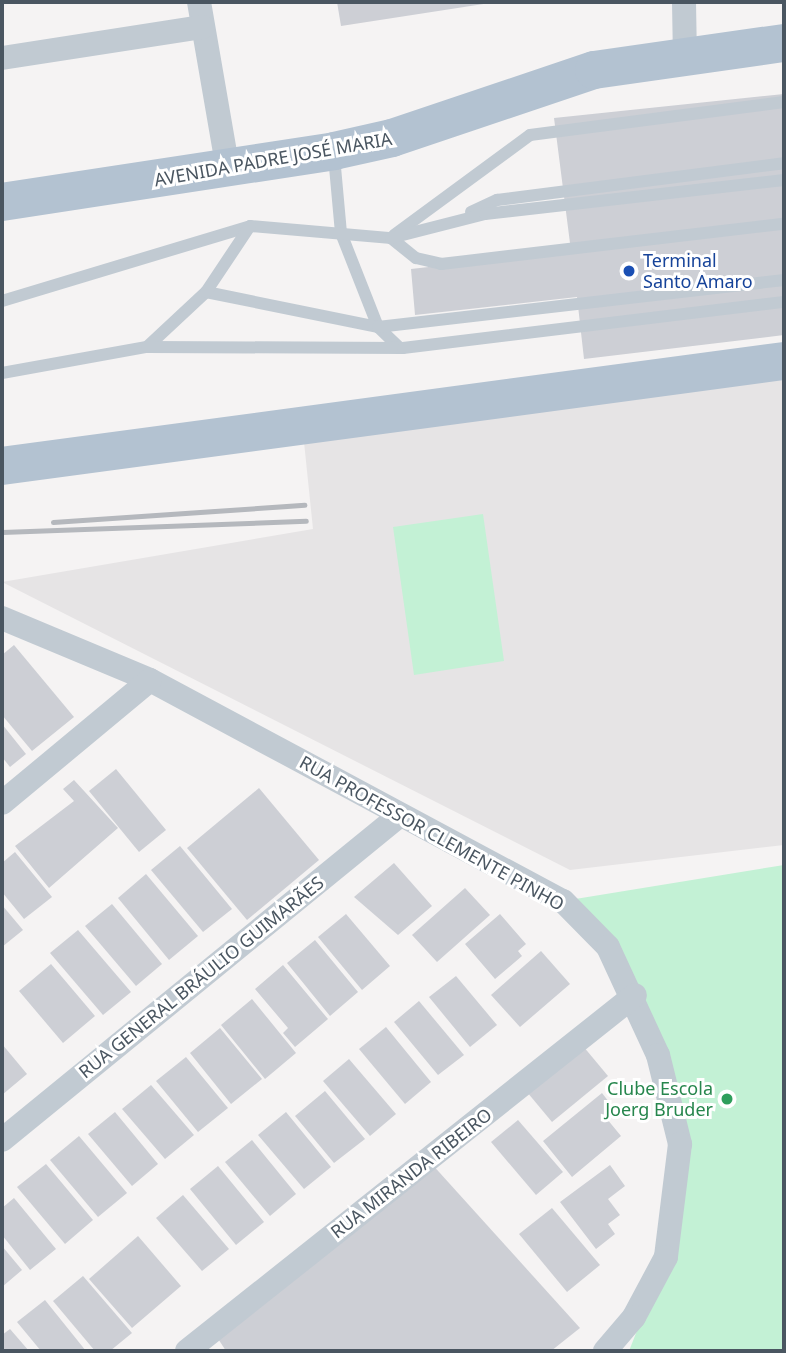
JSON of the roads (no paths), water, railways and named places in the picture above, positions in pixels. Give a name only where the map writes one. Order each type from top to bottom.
[{"type":"main road","name":"AVENIDA PADRE JOSÉ MARIA","points":[[2,202],[229,170],[334,150],[392,138],[594,70],[784,43]]},
{"type":"main road","points":[[2,466],[784,361]]},
{"type":"street","points":[[198,2],[229,170]]},
{"type":"street","points":[[684,2],[685,57]]},
{"type":"street","points":[[2,58],[203,27]]},
{"type":"street","name":"RUA PROFESSOR CLEMENTE PINHO","points":[[2,618],[150,680],[563,901],[608,947],[635,995],[680,1144],[666,1257],[634,1317],[605,1351]]},
{"type":"street","points":[[2,803],[150,680]]},
{"type":"street","name":"RUA GENERAL BRÁULIO GUIMARÃES","points":[[2,1140],[400,815]]},
{"type":"street","name":"RUA MIRANDA RIBEIRO","points":[[187,1351],[635,995]]},
{"type":"lane","points":[[391,238],[503,148],[530,135],[784,102]]},
{"type":"lane","points":[[334,150],[341,233],[378,327],[391,344],[403,348]]},
{"type":"lane","points":[[449,223],[497,200],[784,163]]},
{"type":"lane","points":[[2,301],[250,226],[391,238],[449,223],[784,180]]},
{"type":"lane","points":[[391,238],[416,258],[442,264],[784,224]]},
{"type":"lane","points":[[147,347],[206,292],[250,226]]},
{"type":"lane","points":[[206,292],[378,327],[784,280]]},
{"type":"lane","points":[[2,373],[147,347],[403,348],[784,302]]},
{"type":"railway","points":[[53,522],[304,505]]},
{"type":"railway","points":[[2,532],[306,521]]},
{"type":"place","name":"Terminal Santo Amaro","points":[[629,271]]},
{"type":"place","name":"Clube Escola Joerg Bruder","points":[[727,1099]]}]
